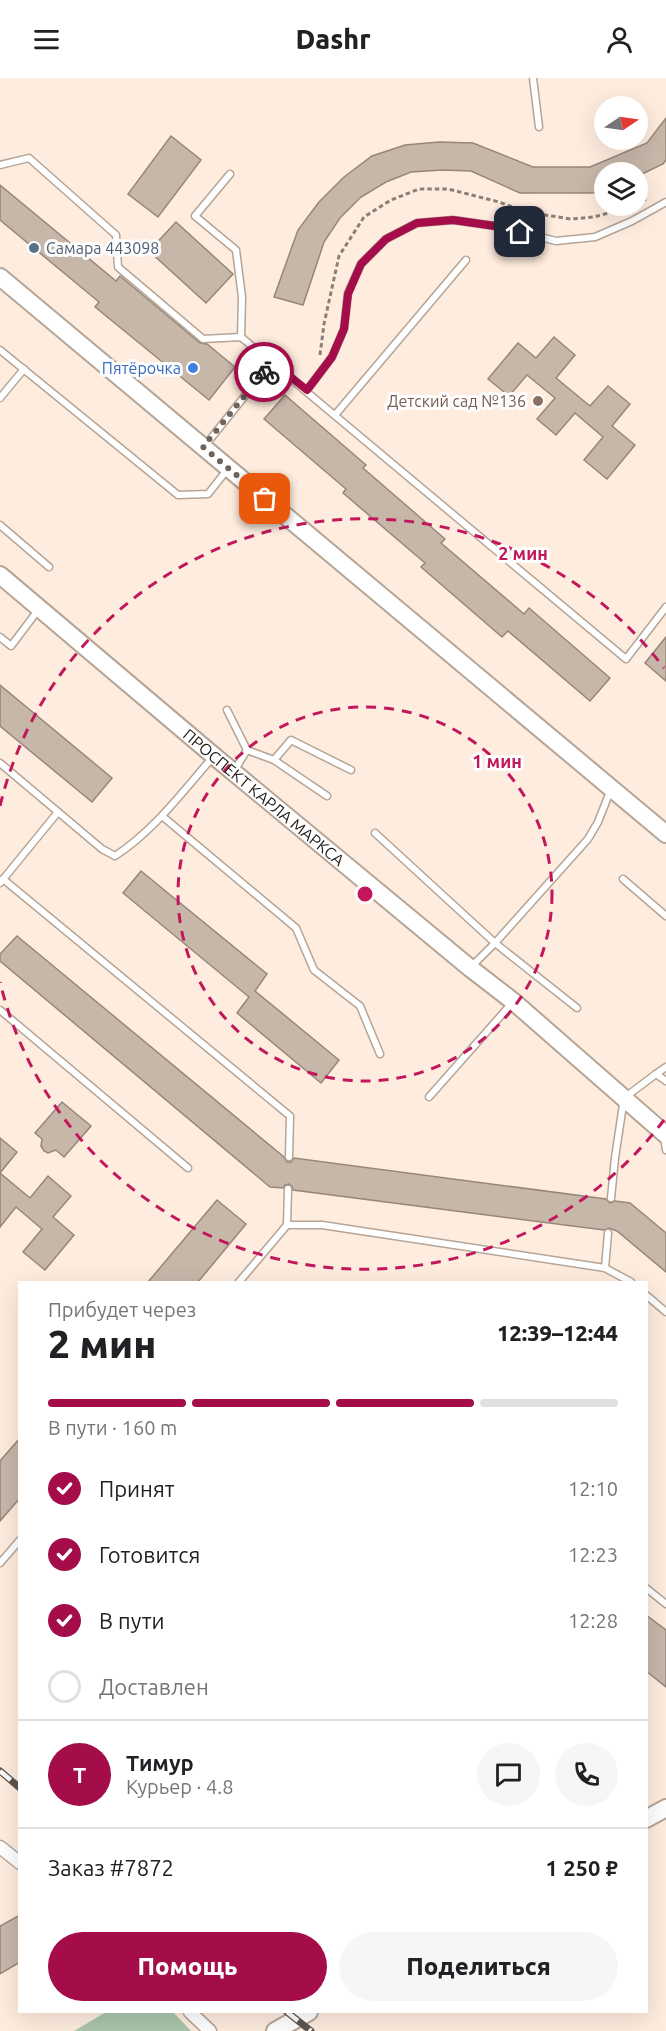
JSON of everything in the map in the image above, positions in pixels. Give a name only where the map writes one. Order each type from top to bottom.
[{"type":"main road","points":[[0,277],[666,834]]},
{"type":"main road","name":"ПРОСПЕКТ КАРЛА МАРКСА","points":[[0,575],[214,756],[514,1002],[624,1098],[665,1140]]},
{"type":"main road","points":[[648,1818],[666,1808]]},
{"type":"main road","points":[[275,2031],[307,2013]]},
{"type":"street","points":[[0,1846],[18,1861]]},
{"type":"street","points":[[196,2014],[210,2031]]},
{"type":"lane","points":[[533,78],[539,127]]},
{"type":"lane","points":[[0,165],[29,158],[116,235],[118,267],[203,339],[241,337],[626,659],[666,606]]},
{"type":"lane","points":[[230,174],[195,216],[236,250],[242,297],[241,337]]},
{"type":"lane","points":[[307,390],[332,357],[344,329],[348,294],[361,264],[386,239],[417,223],[453,220],[502,227],[556,242],[595,237],[632,221],[666,202]]},
{"type":"lane","points":[[335,415],[466,260]]},
{"type":"lane","points":[[0,350],[178,495],[208,494],[229,468]]},
{"type":"lane","points":[[203,447],[272,362]]},
{"type":"lane","points":[[0,398],[24,369]]},
{"type":"lane","points":[[0,525],[49,567]]},
{"type":"lane","points":[[0,637],[11,646],[39,608]]},
{"type":"lane","points":[[227,710],[247,750],[274,760],[327,796]]},
{"type":"lane","points":[[274,760],[291,740],[351,770]]},
{"type":"lane","points":[[234,771],[247,750]]},
{"type":"lane","points":[[0,763],[102,849],[115,856],[129,848],[162,816],[214,756]]},
{"type":"lane","points":[[470,968],[588,839],[605,806],[611,786]]},
{"type":"lane","points":[[58,812],[2,881],[290,1116],[289,1157]]},
{"type":"lane","points":[[162,816],[296,928],[314,970],[360,1006],[380,1054]]},
{"type":"lane","points":[[375,833],[495,943],[578,1008]]},
{"type":"lane","points":[[623,879],[666,916]]},
{"type":"lane","points":[[429,1097],[514,1002]]},
{"type":"lane","points":[[0,1010],[188,1168]]},
{"type":"lane","points":[[611,1198],[624,1098],[666,1068]]},
{"type":"lane","points":[[656,1074],[666,1081]]},
{"type":"lane","points":[[239,1281],[287,1225],[288,1189]]},
{"type":"lane","points":[[287,1225],[322,1225],[605,1268],[629,1281]]},
{"type":"lane","points":[[605,1268],[608,1233]]},
{"type":"lane","points":[[648,1297],[666,1312]]},
{"type":"lane","points":[[0,1563],[18,1542]]},
{"type":"lane","points":[[648,1590],[666,1604]]},
{"type":"path","points":[[317,377],[324,324],[339,256],[364,217],[391,200],[419,189],[448,189],[499,202],[525,212],[571,219],[598,216]]},
{"type":"green space","points":[[104,2013],[174,2013],[191,2031],[74,2031]]},
{"type":"building","points":[[666,118],[666,160],[663,164],[648,171],[648,162],[602,162],[630,150],[648,150],[648,142]]},
{"type":"building","points":[[171,136],[201,160],[158,217],[128,194]]},
{"type":"building","points":[[439,142],[473,143],[533,167],[594,165],[594,193],[520,193],[471,171],[411,172],[386,182],[361,197],[340,218],[324,242],[303,305],[274,297],[298,230],[319,202],[344,177],[372,156],[405,145]]},
{"type":"building","points":[[0,185],[116,281],[120,276],[200,343],[207,344],[235,367],[209,400],[95,307],[99,302],[0,220]]},
{"type":"building","points":[[176,222],[233,274],[206,303],[149,251]]},
{"type":"building","points":[[554,337],[575,355],[556,378],[590,406],[608,386],[630,404],[612,426],[635,445],[607,479],[584,460],[603,437],[575,413],[556,435],[537,419],[555,398],[527,375],[509,396],[488,379],[518,343],[536,358]]},
{"type":"building","points":[[285,395],[366,465],[363,468],[445,539],[441,543],[524,614],[529,608],[610,678],[590,701],[508,631],[502,637],[421,567],[425,563],[343,493],[346,489],[264,419]]},
{"type":"building","points":[[666,637],[666,681],[645,663]]},
{"type":"building","points":[[0,685],[112,778],[92,802],[0,726]]},
{"type":"building","points":[[141,871],[267,974],[255,991],[339,1060],[321,1083],[237,1013],[249,997],[123,893]]},
{"type":"building","points":[[17,936],[284,1157],[287,1162],[291,1162],[294,1158],[606,1199],[610,1203],[615,1201],[630,1203],[666,1233],[666,1272],[617,1231],[609,1228],[604,1230],[293,1190],[289,1184],[283,1188],[270,1187],[0,961],[0,954]]},
{"type":"building","points":[[62,1102],[91,1126],[64,1157],[56,1150],[48,1153],[44,1151],[41,1146],[42,1139],[35,1133]]},
{"type":"building","points":[[0,1138],[17,1152],[0,1173]]},
{"type":"building","points":[[0,1173],[30,1198],[48,1176],[71,1196],[53,1217],[74,1235],[45,1270],[23,1252],[42,1229],[16,1207],[0,1227]]},
{"type":"building","points":[[217,1200],[246,1224],[199,1281],[149,1281]]},
{"type":"building","points":[[18,1440],[18,1500],[0,1521],[0,1461]]},
{"type":"building","points":[[648,1616],[666,1630],[666,1687],[648,1673]]},
{"type":"building","points":[[18,1916],[18,1963],[0,1974],[0,1926]]},
{"type":"railway","points":[[0,1771],[18,1786]]},
{"type":"railway","points":[[288,2013],[311,2031]]},
{"type":"way so far","points":[[264,372],[203,447],[265,499]]},
{"type":"place","name":"Самара 443098","points":[[34,248]]},
{"type":"place","name":"Пятёрочка","points":[[193,368]]},
{"type":"place","name":"Детский сад №136","points":[[538,401]]},
{"type":"route","points":[[264,372],[272,362],[307,390],[332,357],[344,329],[348,294],[361,264],[386,239],[417,223],[453,220],[520,232]]}]
